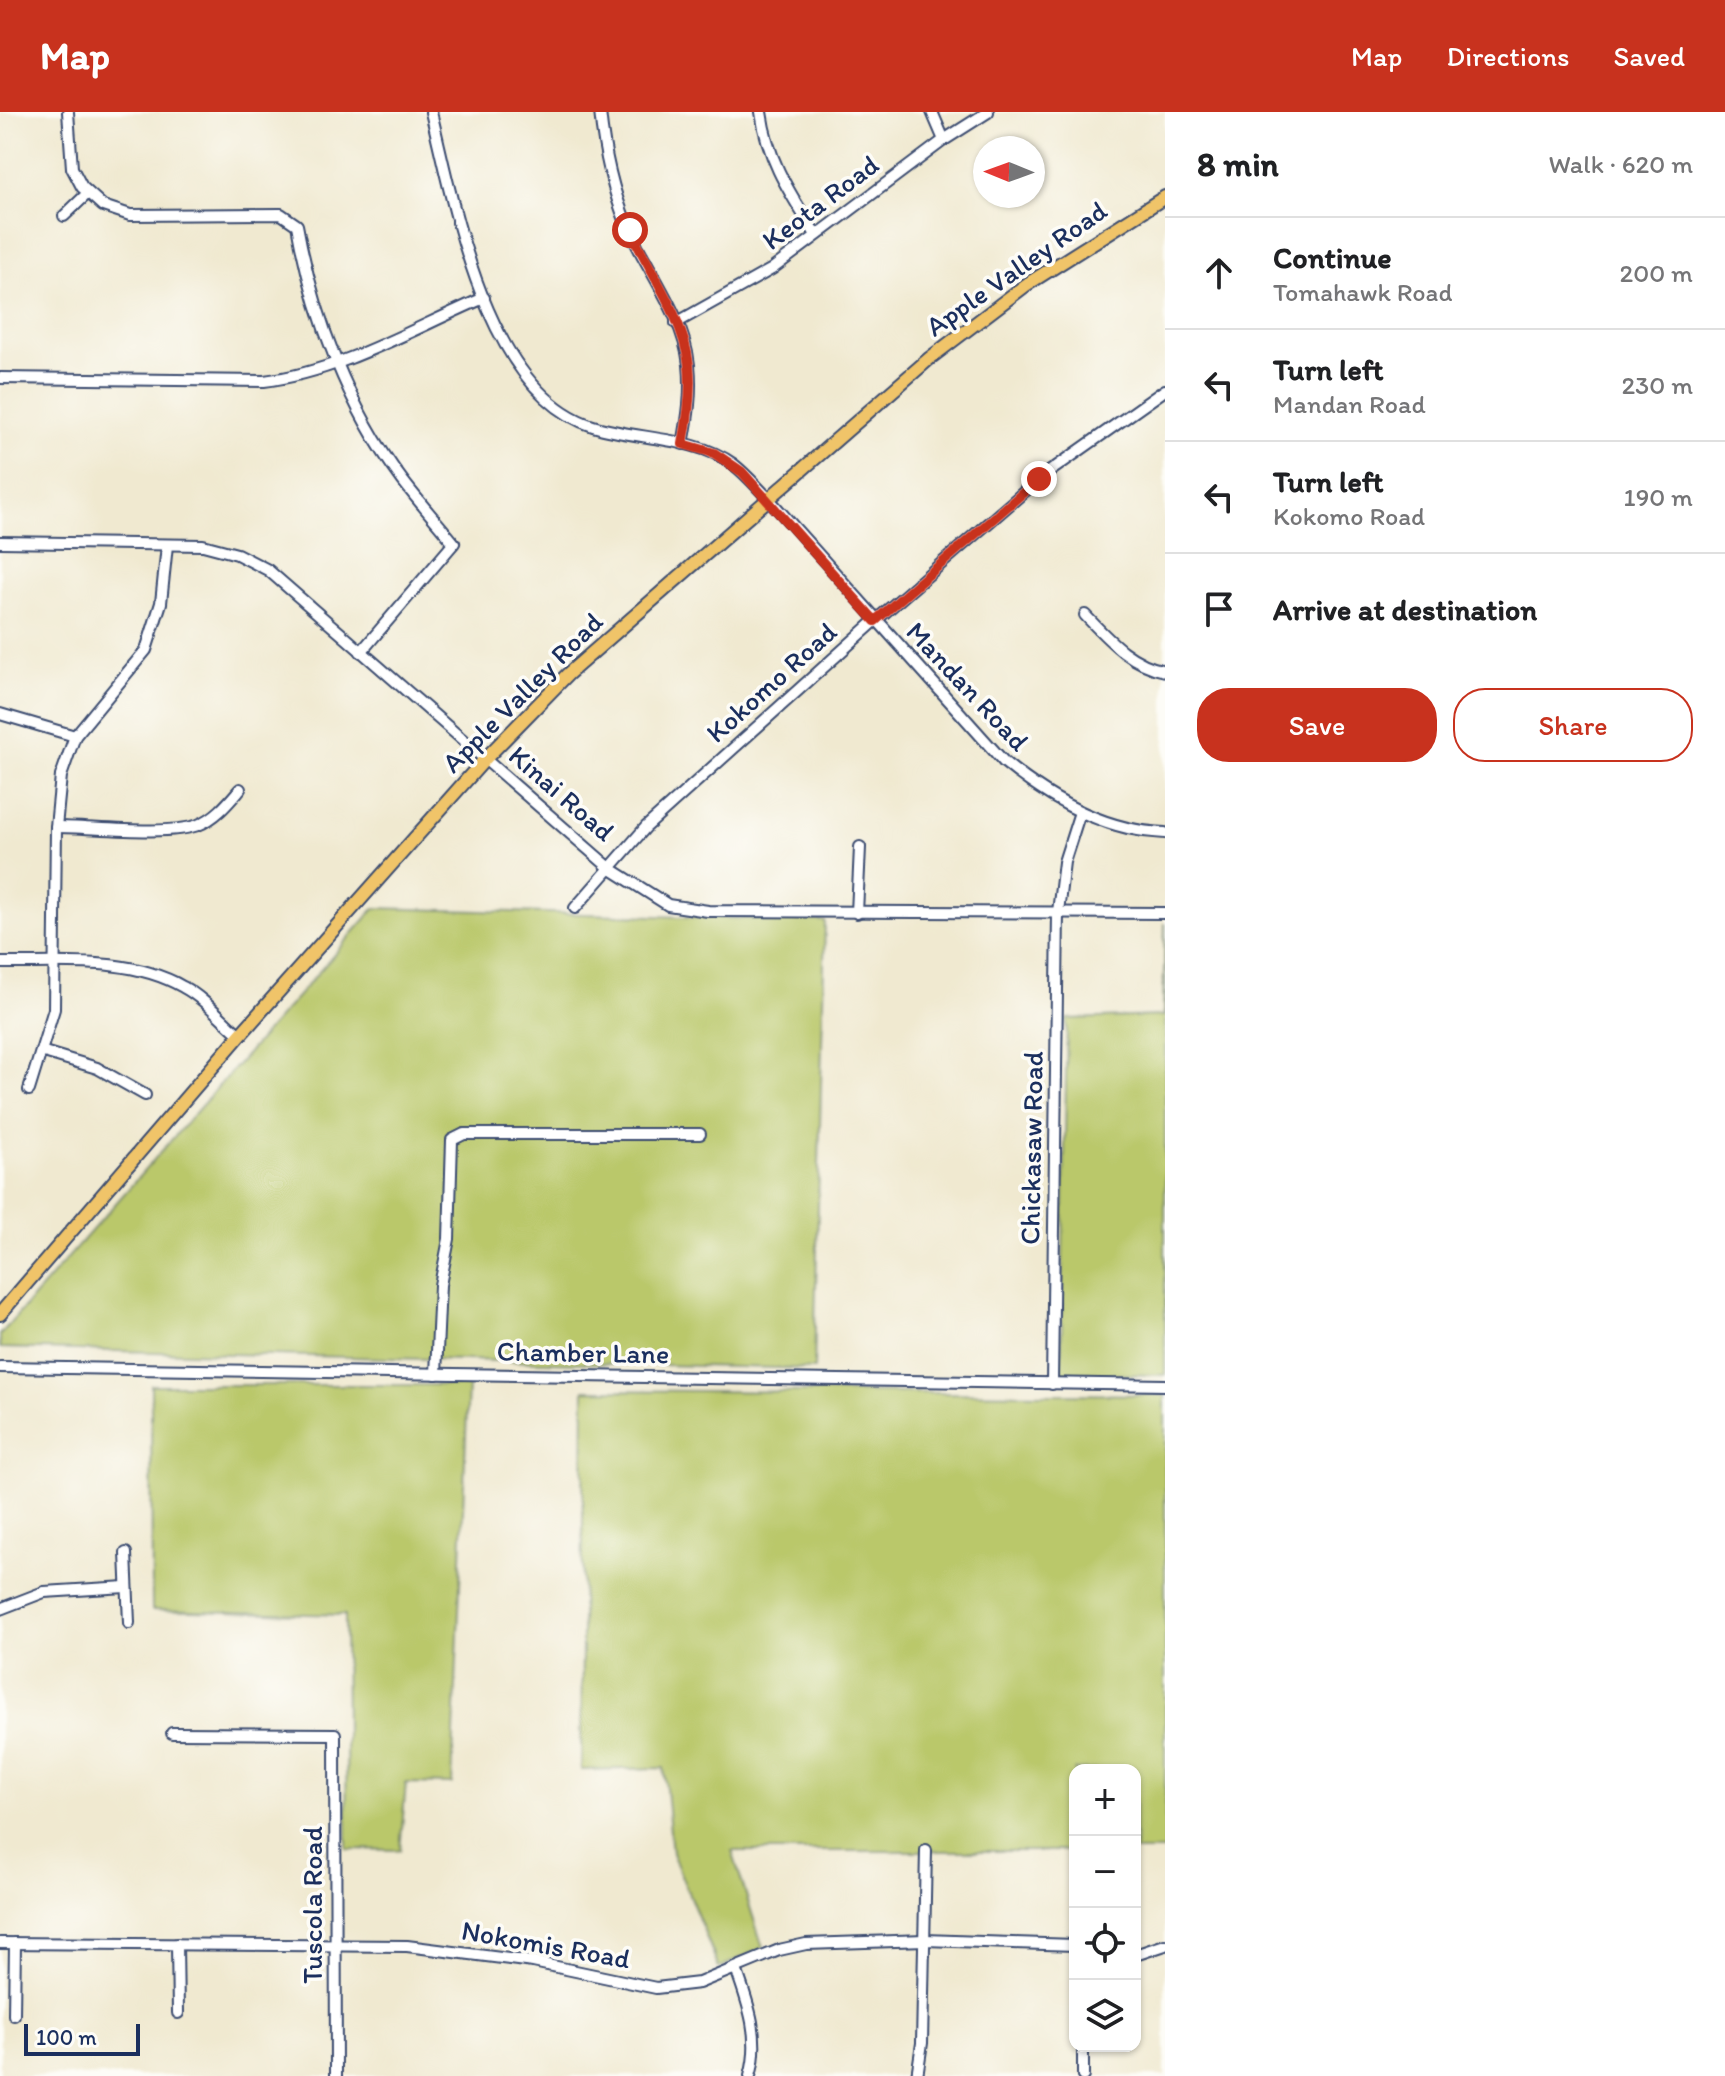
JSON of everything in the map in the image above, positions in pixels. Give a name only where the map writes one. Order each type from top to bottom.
[{"type":"main road","name":"Apple Valley Road","points":[[0,1314],[240,1035],[486,758],[568,674],[942,349],[1026,285],[1165,197]]},
{"type":"street","points":[[68,112],[72,168],[88,193],[103,206],[130,215],[281,214],[297,225],[306,272],[336,362],[401,479],[454,543],[361,652]]},
{"type":"street","name":"Mandan Road","points":[[431,112],[459,228],[484,298],[527,378],[554,404],[589,425],[683,444],[731,463],[768,498],[1004,762],[1029,782],[1080,812],[1165,833]]},
{"type":"street","points":[[600,112],[605,155],[627,223],[676,323],[689,363],[689,407],[683,444]]},
{"type":"street","points":[[761,112],[766,144],[781,179],[816,235]]},
{"type":"street","points":[[932,112],[944,140]]},
{"type":"street","name":"Keota Road","points":[[676,323],[772,269],[944,140],[988,112]]},
{"type":"street","points":[[64,216],[88,193]]},
{"type":"street","points":[[0,378],[264,381],[291,377],[336,362],[484,298]]},
{"type":"street","name":"Kokomo Road","points":[[575,908],[646,827],[875,621],[1039,479],[1165,390]]},
{"type":"street","name":"Kinai Road","points":[[0,542],[203,545],[237,554],[268,570],[611,869],[668,905],[708,911],[1165,913]]},
{"type":"street","points":[[29,1090],[44,1052],[54,1009],[56,827],[61,776],[75,736],[146,650],[161,603],[167,545]]},
{"type":"street","points":[[1085,615],[1120,651],[1150,668],[1165,671]]},
{"type":"street","points":[[0,714],[75,736]]},
{"type":"street","points":[[56,827],[169,829],[197,825],[220,812],[240,789]]},
{"type":"street","points":[[1058,912],[1064,862],[1080,812]]},
{"type":"street","points":[[857,913],[860,847]]},
{"type":"street","name":"Chickasaw Road","points":[[1052,1384],[1058,912]]},
{"type":"street","points":[[0,963],[149,971],[186,988],[240,1035]]},
{"type":"street","points":[[44,1052],[97,1068],[145,1095]]},
{"type":"street","points":[[436,1374],[440,1285],[449,1239],[452,1140],[464,1134],[700,1134]]},
{"type":"street","name":"Chamber Lane","points":[[0,1367],[1165,1385]]},
{"type":"street","points":[[126,1553],[129,1623]]},
{"type":"street","points":[[0,1609],[44,1592],[126,1587]]},
{"type":"street","name":"Tuscola Road","points":[[172,1733],[335,1734],[336,2076]]},
{"type":"street","points":[[917,2076],[922,2043],[926,1850]]},
{"type":"street","name":"Nokomis Road","points":[[0,1943],[407,1946],[533,1962],[656,1988],[699,1983],[779,1950],[806,1944],[925,1940],[1069,1945]]},
{"type":"street","points":[[14,2015],[15,1943]]},
{"type":"street","points":[[177,1944],[178,2013]]},
{"type":"street","points":[[1141,1953],[1165,1945]]},
{"type":"street","points":[[736,1969],[752,2015],[754,2060],[750,2076]]},
{"type":"street","points":[[1083,2052],[1083,2076]]},
{"type":"green space","points":[[375,908],[825,921],[814,1369],[0,1348],[0,1335]]},
{"type":"green space","points":[[1165,923],[1165,1375],[1061,1374],[1067,1019],[1163,1016]]},
{"type":"green space","points":[[151,1385],[468,1385],[452,1784],[406,1783],[400,1850],[347,1849],[345,1615],[152,1610]]},
{"type":"green space","points":[[584,1390],[1165,1395],[1165,1851],[1141,1851],[1141,1764],[1069,1764],[1069,1851],[732,1851],[763,1948],[719,1968],[672,1853],[664,1768],[581,1770]]},
{"type":"route","points":[[630,230],[676,323],[689,363],[689,407],[683,444],[714,453],[742,472],[875,621],[1039,479]]}]
